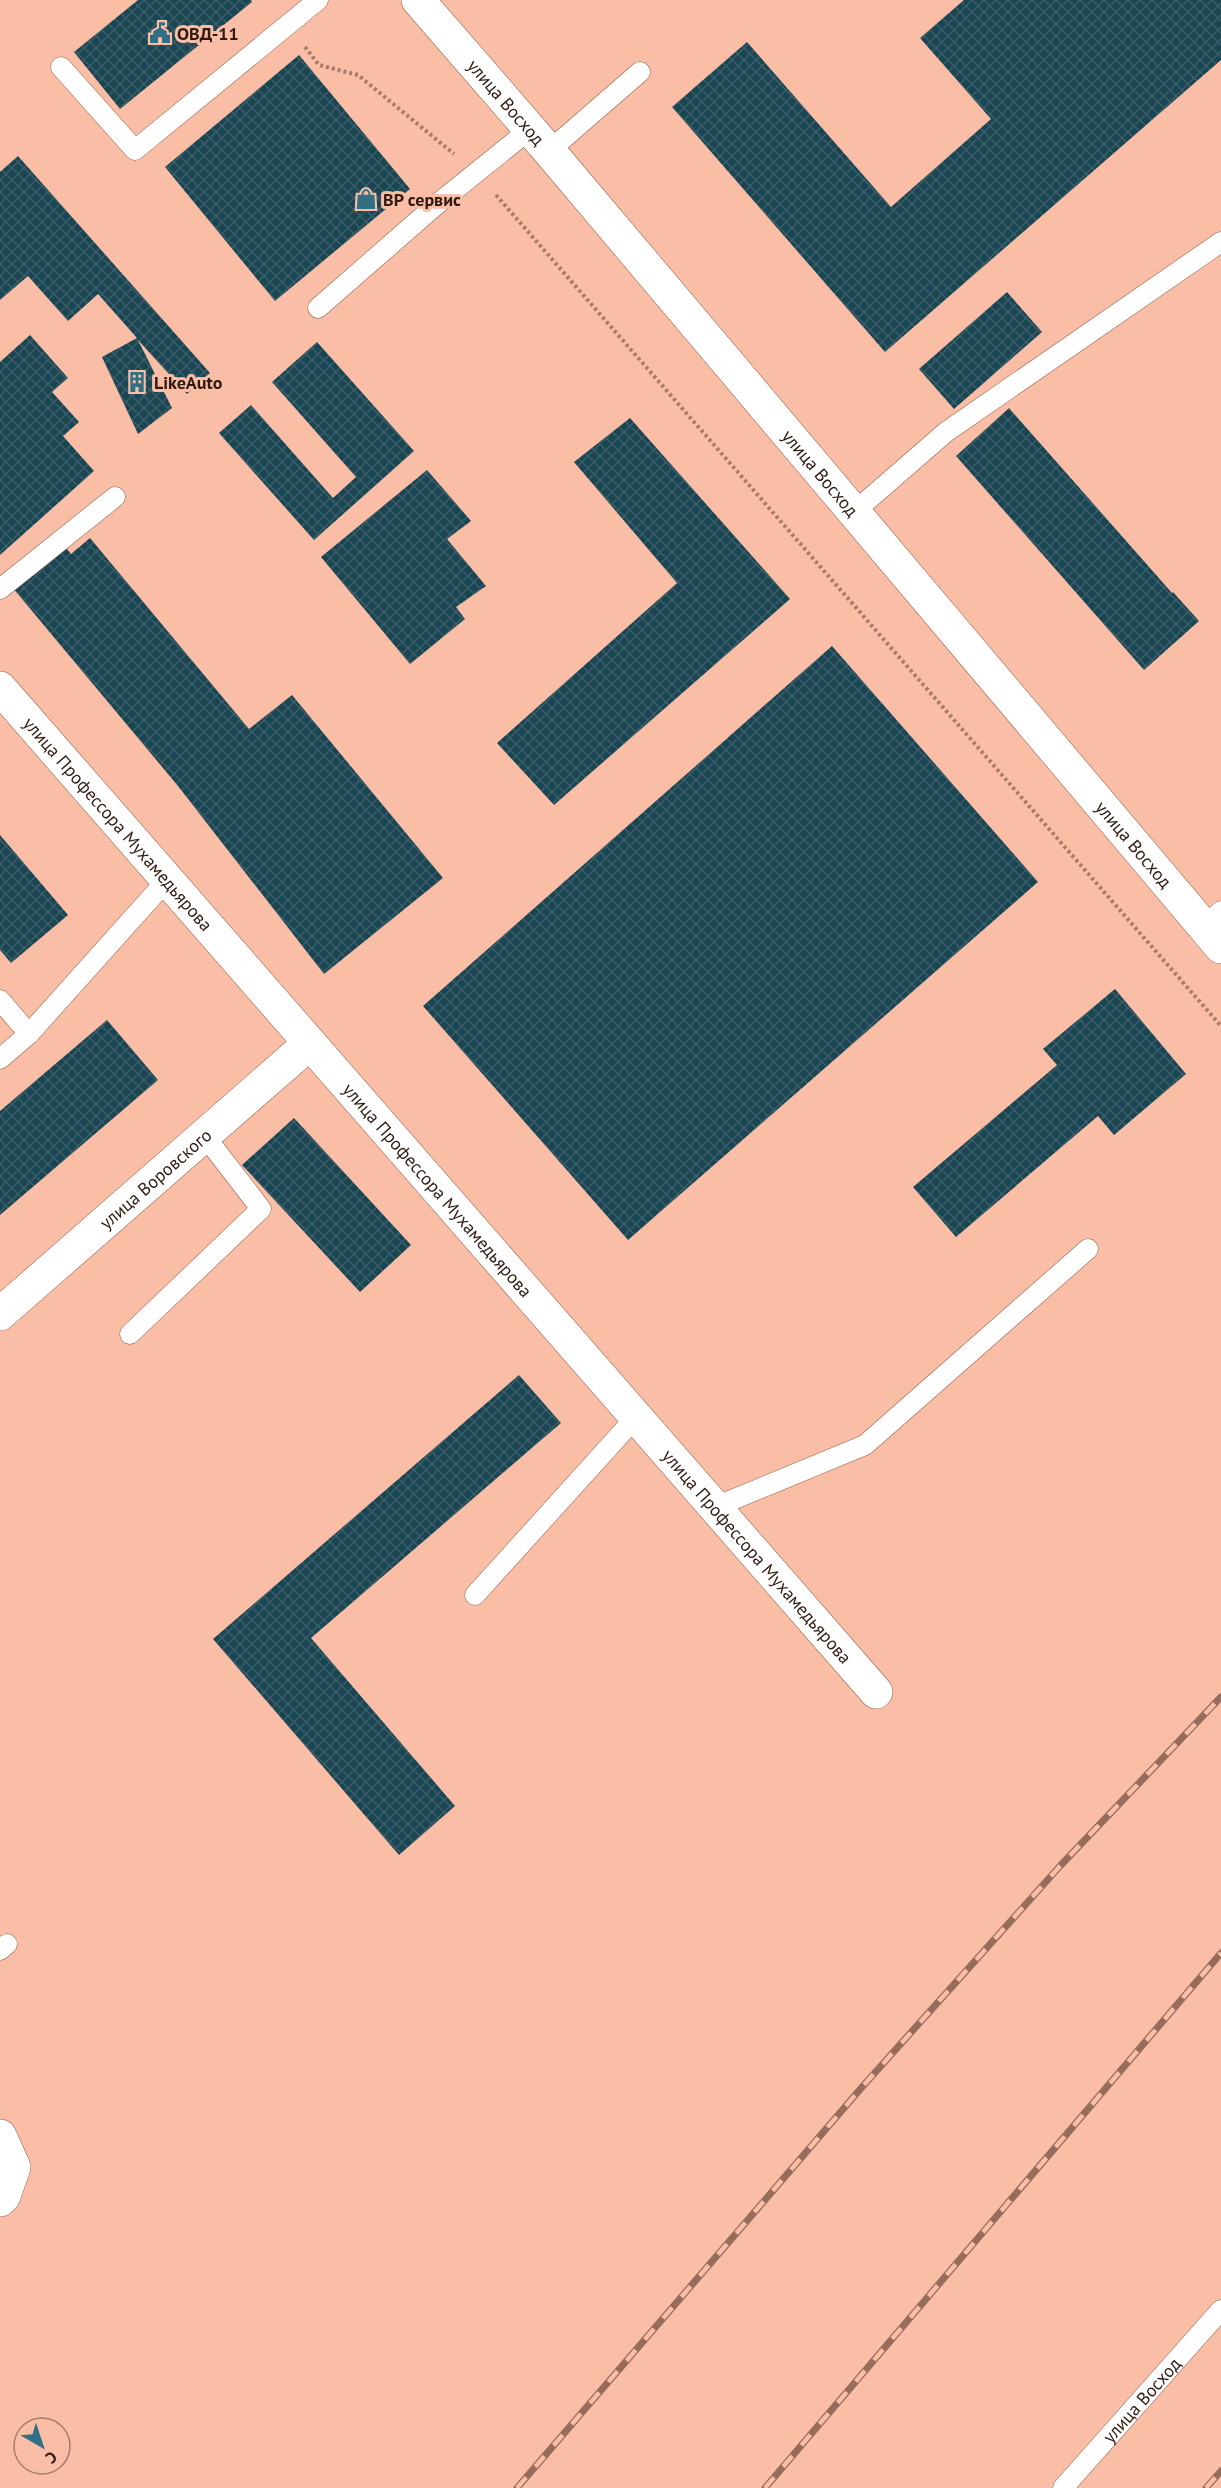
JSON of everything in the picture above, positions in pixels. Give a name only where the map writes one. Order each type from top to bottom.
[{"type":"street","name":"улица Восход","points":[[417,0],[539,140],[854,512],[1215,928]]},
{"type":"street","name":"улица Профессора Мухамедьярова","points":[[0,688],[876,1692]]},
{"type":"street","name":"улица Воровского","points":[[0,1314],[310,1043]]},
{"type":"street","points":[[0,2136],[14,2167],[4,2196],[0,2200]]},
{"type":"lane","points":[[61,67],[135,150],[318,0]]},
{"type":"lane","points":[[318,309],[475,172],[539,140],[640,72]]},
{"type":"lane","points":[[854,512],[946,432],[1221,242]]},
{"type":"lane","points":[[0,590],[116,497]]},
{"type":"lane","points":[[0,1059],[29,1034],[167,880]]},
{"type":"lane","points":[[0,1000],[29,1034]]},
{"type":"lane","points":[[130,1334],[261,1209],[204,1135]]},
{"type":"lane","points":[[714,1507],[865,1445],[1088,1250]]},
{"type":"lane","points":[[475,1595],[636,1418]]},
{"type":"lane","name":"улица Восход","points":[[1063,2488],[1221,2310]]},
{"type":"path","points":[[288,26],[319,65],[358,75],[475,172],[1221,1026]]},
{"type":"building","points":[[138,0],[251,0],[252,2],[120,109],[74,52]]},
{"type":"building","points":[[964,0],[1221,0],[1221,60],[885,352],[672,107],[747,42],[891,207],[991,119],[920,38]]},
{"type":"building","points":[[299,55],[410,189],[275,301],[165,167]]},
{"type":"building","points":[[18,156],[210,373],[187,394],[138,340],[172,408],[138,434],[102,357],[137,338],[98,294],[68,321],[28,276],[0,300],[0,172]]},
{"type":"building","points":[[1007,292],[1042,332],[954,409],[919,369]]},
{"type":"building","points":[[30,335],[68,378],[52,392],[79,422],[63,436],[94,471],[0,555],[0,362]]},
{"type":"building","points":[[317,342],[414,451],[314,540],[219,433],[251,405],[333,498],[356,477],[272,382]]},
{"type":"building","points":[[1009,408],[1199,621],[1144,670],[956,456]]},
{"type":"building","points":[[630,418],[790,599],[554,805],[497,743],[677,583],[574,462]]},
{"type":"building","points":[[427,470],[471,521],[447,539],[486,586],[456,607],[465,619],[410,664],[321,557]]},
{"type":"building","points":[[90,538],[249,729],[292,695],[443,878],[324,974],[178,786],[12,587],[63,544],[71,554]]},
{"type":"building","points":[[832,646],[1038,882],[628,1240],[423,1006]]},
{"type":"building","points":[[0,835],[68,915],[11,963],[0,950]]},
{"type":"building","points":[[1115,989],[1186,1074],[1114,1135],[1098,1116],[956,1237],[913,1187],[1057,1065],[1043,1049]]},
{"type":"building","points":[[107,1020],[158,1080],[0,1215],[0,1111]]},
{"type":"building","points":[[294,1118],[411,1245],[360,1292],[242,1165]]},
{"type":"building","points":[[519,1375],[561,1423],[311,1638],[455,1806],[399,1855],[213,1639]]},
{"type":"railway","points":[[517,2488],[863,2086],[1060,1866],[1221,1697]]},
{"type":"railway","points":[[765,2488],[1221,1953]]},
{"type":"railway","points":[[1206,2488],[1221,2471]]},
{"type":"place","name":"ОВД-11","points":[[160,33]]},
{"type":"place","name":"ВР сервис","points":[[366,199]]},
{"type":"place","name":"LikeAuto","points":[[137,382]]}]
